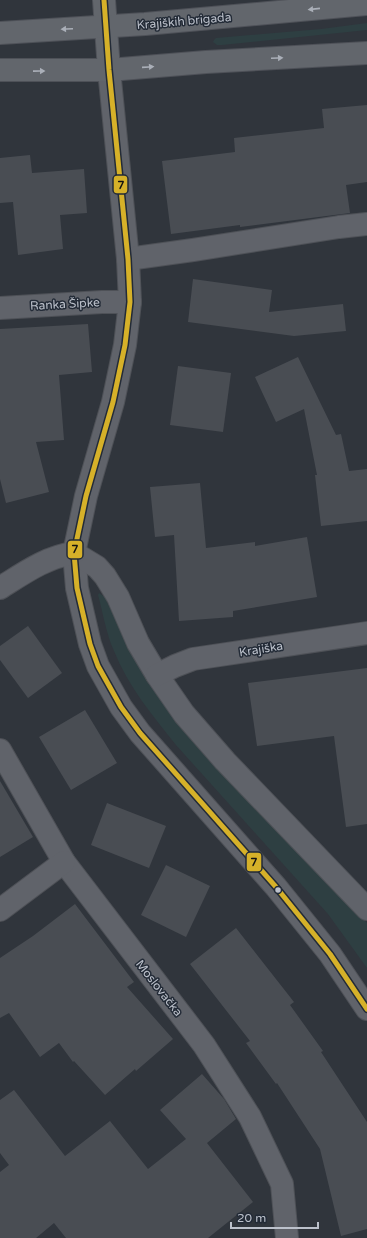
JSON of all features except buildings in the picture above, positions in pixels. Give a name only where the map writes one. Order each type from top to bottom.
[{"type":"main road","points":[[104,0],[109,70]]},
{"type":"main road","name":"Krajiških brigada","points":[[0,33],[106,27],[367,4]]},
{"type":"main road","points":[[0,70],[109,70],[206,62],[365,53]]},
{"type":"street","points":[[109,70],[128,259],[130,302],[125,345],[113,402],[86,496],[74,553],[77,588],[90,644],[98,666],[121,707],[140,733],[276,887],[330,954],[367,1009]]},
{"type":"street","points":[[128,259],[367,224]]},
{"type":"street","name":"Ranka Šipke","points":[[0,308],[102,302],[130,302]]},
{"type":"street","points":[[0,588],[48,559],[62,555],[74,553],[97,567],[105,576],[118,597],[138,643],[157,676],[184,714],[226,761],[367,909]]},
{"type":"street","name":"Krajiška","points":[[157,676],[175,666],[193,659],[367,633]]},
{"type":"street","name":"Moslovačka","points":[[0,750],[64,862],[204,1045],[250,1117],[282,1184],[287,1238]]},
{"type":"street","points":[[0,910],[64,862]]},
{"type":"shaded area","points":[[367,23],[367,30],[222,45],[217,45],[213,42],[216,38],[321,29]]},
{"type":"shaded area","points":[[99,593],[105,597],[128,646],[185,728],[367,923],[367,968],[328,914],[176,745],[141,700],[126,676],[111,644],[98,595]]},
{"type":"transit line","name":"7","points":[[104,0],[109,70],[128,259],[130,302],[125,345],[113,402],[86,496],[74,553],[77,588],[90,644],[98,666],[121,707],[140,733],[276,887],[330,954],[367,1009]]}]
